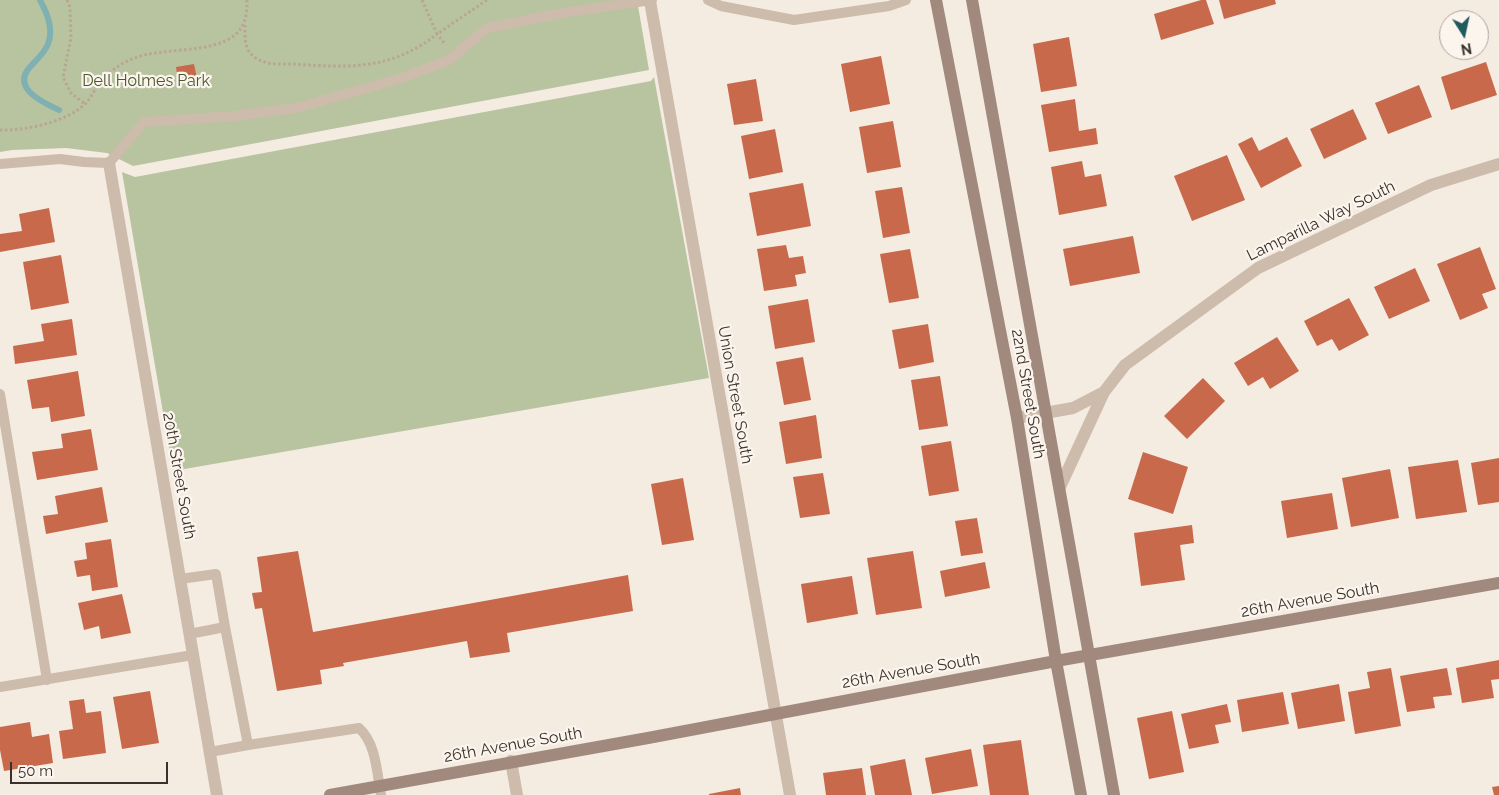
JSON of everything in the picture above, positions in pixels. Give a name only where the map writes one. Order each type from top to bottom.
[{"type":"street","name":"Union Street South","points":[[651,0],[774,713],[790,795]]},
{"type":"street","name":"22nd Street South","points":[[936,0],[1017,418],[1056,661],[1080,795]]},
{"type":"street","name":"22nd Street South","points":[[972,0],[1114,795]]},
{"type":"street","name":"20th Street South","points":[[109,163],[217,795]]},
{"type":"street","name":"Lamparilla Way South","points":[[1060,486],[1104,392],[1125,365],[1258,268],[1431,185],[1499,164]]},
{"type":"street","name":"Lamparilla Way South","points":[[1017,418],[1073,408],[1104,392]]},
{"type":"street","name":"26th Avenue South","points":[[330,795],[380,791],[511,761],[648,738],[1089,655],[1499,583]]},
{"type":"street","points":[[511,761],[517,795]]},
{"type":"lane","points":[[0,164],[60,159],[109,163],[144,122],[235,116],[296,108],[399,79],[449,60],[487,28],[568,12],[651,0]]},
{"type":"lane","points":[[708,0],[722,6],[794,20],[889,6],[906,0]]},
{"type":"lane","points":[[0,394],[47,680]]},
{"type":"lane","points":[[180,579],[216,574],[248,744]]},
{"type":"lane","points":[[189,634],[225,627]]},
{"type":"lane","points":[[0,688],[193,655]]},
{"type":"lane","points":[[210,752],[248,744],[358,728],[366,735],[372,747],[380,791]]},
{"type":"path","points":[[67,0],[70,7],[71,38],[63,77],[71,93],[85,104]]},
{"type":"path","points":[[247,0],[244,24],[245,39],[250,53],[264,63],[330,67],[366,65],[400,57],[422,46],[487,0]]},
{"type":"path","points":[[422,0],[437,34]]},
{"type":"path","points":[[0,130],[16,131],[39,126],[63,117],[85,104],[100,82],[114,68],[137,57],[219,43],[235,35],[244,24]]},
{"type":"green space","name":"Dell Holmes Park","points":[[0,0],[637,0],[649,70],[133,166],[107,153],[66,148],[0,152]]},
{"type":"green space","points":[[654,77],[709,378],[173,471],[122,172],[135,177],[651,81]]},
{"type":"building","points":[[1206,0],[1214,24],[1161,40],[1154,14]]},
{"type":"building","points":[[1219,0],[1275,0],[1276,4],[1224,19]]},
{"type":"building","points":[[1069,37],[1077,86],[1041,92],[1033,44]]},
{"type":"building","points":[[881,56],[890,104],[850,112],[841,64]]},
{"type":"building","points":[[1486,62],[1497,95],[1451,110],[1441,77]]},
{"type":"building","points":[[194,64],[197,78],[178,81],[176,67]]},
{"type":"building","points":[[756,79],[763,121],[734,125],[727,84]]},
{"type":"building","points":[[1419,85],[1432,117],[1388,134],[1375,103]]},
{"type":"building","points":[[1075,99],[1079,131],[1096,128],[1098,144],[1049,152],[1041,105]]},
{"type":"building","points":[[1353,109],[1367,139],[1324,159],[1310,129]]},
{"type":"building","points":[[893,121],[901,167],[867,173],[859,127]]},
{"type":"building","points":[[775,129],[783,172],[749,179],[741,136]]},
{"type":"building","points":[[1252,137],[1259,151],[1287,137],[1302,166],[1261,188],[1238,144]]},
{"type":"building","points":[[1227,155],[1245,200],[1192,221],[1174,176]]},
{"type":"building","points":[[1082,161],[1085,177],[1101,174],[1107,206],[1059,215],[1051,167]]},
{"type":"building","points":[[803,183],[811,226],[757,236],[749,193]]},
{"type":"building","points":[[902,187],[910,233],[883,238],[875,191]]},
{"type":"building","points":[[49,208],[55,242],[0,252],[0,234],[22,231],[19,214]]},
{"type":"building","points":[[1133,236],[1140,273],[1070,286],[1063,249]]},
{"type":"building","points":[[786,245],[789,258],[803,256],[806,273],[795,275],[797,286],[764,291],[757,249]]},
{"type":"building","points":[[1480,247],[1496,289],[1482,294],[1488,308],[1460,320],[1437,264]]},
{"type":"building","points":[[910,249],[919,298],[889,303],[880,254]]},
{"type":"building","points":[[61,255],[69,303],[31,310],[23,262]]},
{"type":"building","points":[[1415,268],[1430,301],[1389,319],[1374,287]]},
{"type":"building","points":[[1349,298],[1369,335],[1339,351],[1332,339],[1317,346],[1304,321]]},
{"type":"building","points":[[808,299],[815,342],[775,349],[768,306]]},
{"type":"building","points":[[72,319],[77,355],[15,364],[13,346],[44,341],[41,324]]},
{"type":"building","points":[[928,324],[934,362],[899,369],[892,330]]},
{"type":"building","points":[[1277,337],[1299,371],[1270,389],[1263,377],[1248,386],[1234,363]]},
{"type":"building","points":[[803,357],[811,400],[784,405],[776,362]]},
{"type":"building","points":[[78,371],[85,416],[51,422],[49,407],[32,409],[27,380]]},
{"type":"building","points":[[940,376],[948,426],[919,430],[911,380]]},
{"type":"building","points":[[1203,378],[1225,401],[1187,439],[1164,416]]},
{"type":"building","points":[[816,415],[822,458],[786,464],[779,422]]},
{"type":"building","points":[[91,429],[98,470],[37,480],[32,452],[63,448],[61,434]]},
{"type":"building","points":[[951,441],[959,491],[929,496],[921,446]]},
{"type":"building","points":[[1143,452],[1188,467],[1173,514],[1128,499]]},
{"type":"building","points":[[1499,458],[1499,502],[1478,505],[1471,463]]},
{"type":"building","points":[[1458,460],[1467,512],[1416,519],[1408,467]]},
{"type":"building","points":[[1390,469],[1399,518],[1351,527],[1342,478]]},
{"type":"building","points":[[823,473],[830,514],[800,518],[793,477]]},
{"type":"building","points":[[683,478],[694,540],[662,545],[651,484]]},
{"type":"building","points":[[102,487],[108,522],[46,534],[43,516],[58,514],[55,496]]},
{"type":"building","points":[[1332,493],[1338,529],[1287,538],[1281,501]]},
{"type":"building","points":[[977,518],[983,553],[961,556],[955,521]]},
{"type":"building","points":[[1192,525],[1194,543],[1180,545],[1185,580],[1141,586],[1134,533]]},
{"type":"building","points":[[111,539],[118,587],[92,591],[90,575],[77,577],[74,561],[87,559],[85,543]]},
{"type":"building","points":[[298,551],[313,632],[628,575],[633,611],[507,633],[510,652],[470,658],[467,641],[343,663],[344,666],[320,670],[322,684],[277,691],[262,608],[255,609],[252,593],[262,592],[257,557]]},
{"type":"building","points":[[913,551],[922,608],[876,615],[867,558]]},
{"type":"building","points":[[985,562],[990,588],[945,597],[940,571]]},
{"type":"building","points":[[852,576],[858,614],[807,623],[801,584]]},
{"type":"building","points":[[122,594],[131,633],[101,639],[99,626],[84,630],[78,603]]},
{"type":"building","points":[[1499,660],[1499,679],[1491,680],[1494,698],[1462,703],[1456,668]]},
{"type":"building","points":[[1391,668],[1401,726],[1355,734],[1348,692],[1370,688],[1367,672]]},
{"type":"building","points":[[1447,668],[1452,695],[1433,697],[1435,708],[1407,712],[1400,676]]},
{"type":"building","points":[[1339,684],[1345,721],[1298,729],[1291,693]]},
{"type":"building","points":[[150,691],[159,743],[122,749],[113,697]]},
{"type":"building","points":[[1283,692],[1289,724],[1242,732],[1237,700]]},
{"type":"building","points":[[84,699],[86,713],[101,711],[106,753],[63,759],[59,731],[73,729],[69,701]]},
{"type":"building","points":[[1227,704],[1231,722],[1215,725],[1219,743],[1189,749],[1181,714]]},
{"type":"building","points":[[1172,711],[1184,772],[1149,779],[1137,718]]},
{"type":"building","points":[[30,722],[32,737],[49,734],[53,763],[4,771],[0,750],[0,727]]},
{"type":"building","points":[[1021,740],[1029,795],[990,795],[983,745]]},
{"type":"building","points":[[971,749],[978,786],[932,794],[925,758]]},
{"type":"building","points":[[905,759],[912,795],[875,795],[870,766]]},
{"type":"building","points":[[862,768],[866,795],[826,795],[823,773]]},
{"type":"building","points":[[1499,786],[1499,795],[1494,795],[1492,787]]},
{"type":"building","points":[[740,788],[741,795],[709,795],[709,794]]},
{"type":"waterway","points":[[40,0],[49,21],[50,38],[40,57],[29,68],[24,82],[27,89],[38,99],[59,110]]}]
